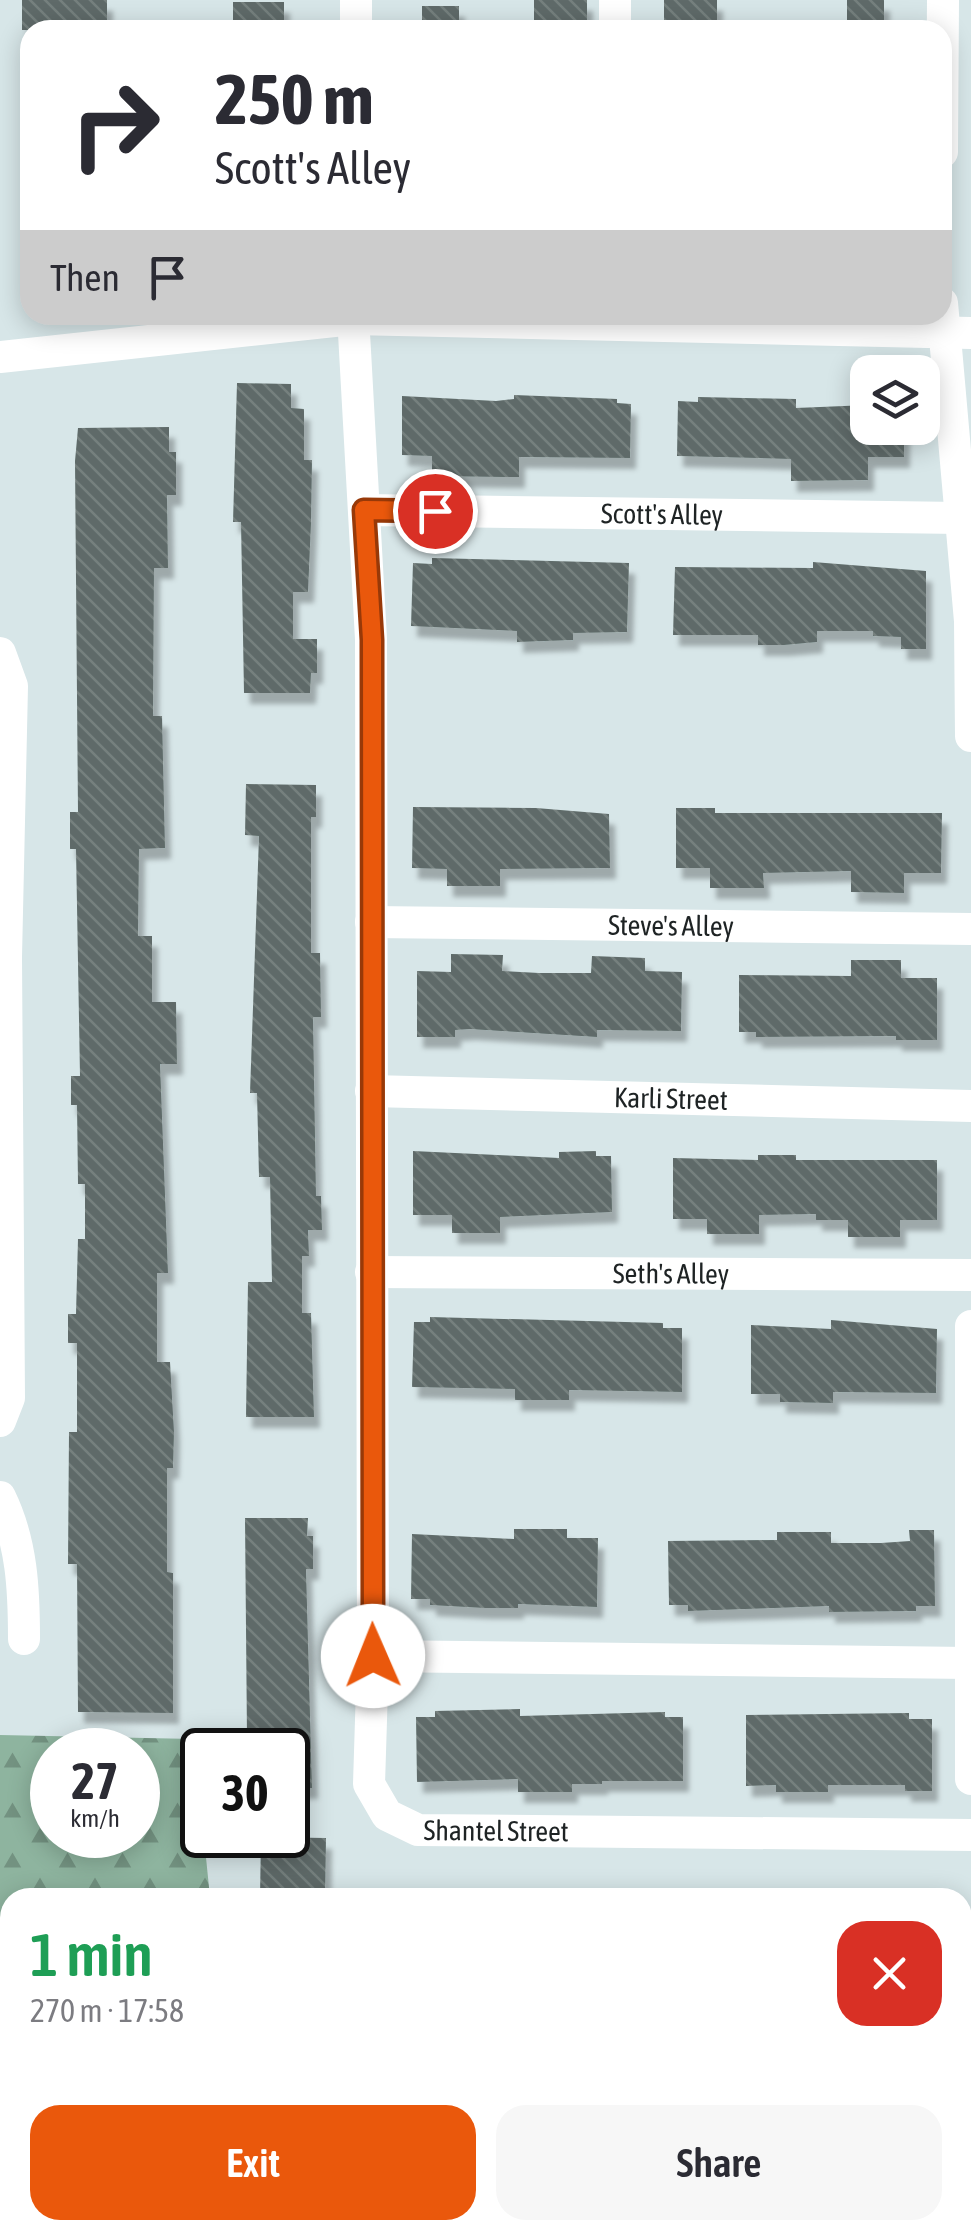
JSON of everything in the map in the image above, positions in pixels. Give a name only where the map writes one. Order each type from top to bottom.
[{"type":"street","points":[[952,323],[960,518],[970,621],[971,736]]},
{"type":"street","points":[[0,357],[282,325]]},
{"type":"street","name":"Shantel Street","points":[[353,325],[372,640],[373,1656],[369,1784],[387,1815],[418,1830],[971,1835]]},
{"type":"street","name":"Scott's Alley","points":[[364,510],[960,518]]},
{"type":"street","points":[[0,653],[12,686],[3,957],[9,1398],[0,1421]]},
{"type":"street","name":"Steve's Alley","points":[[372,922],[971,929]]},
{"type":"street","name":"Karli Street","points":[[372,1091],[971,1106]]},
{"type":"street","name":"Seth's Alley","points":[[372,1272],[971,1275]]},
{"type":"street","points":[[971,1326],[971,1779]]},
{"type":"street","points":[[0,1497],[10,1518],[24,1581],[24,1640]]},
{"type":"street","points":[[373,1656],[970,1663]]},
{"type":"street","points":[[971,1823],[971,1835]]},
{"type":"green space","points":[[0,1735],[30,1736],[30,1858],[160,1858],[160,1738],[180,1739],[180,1858],[206,1858],[209,1888],[0,1888]]},
{"type":"building","points":[[22,0],[107,0],[107,20],[22,20]]},
{"type":"building","points":[[534,0],[587,0],[587,20],[534,20]]},
{"type":"building","points":[[664,0],[717,0],[717,20],[664,20]]},
{"type":"building","points":[[847,0],[884,0],[884,20],[847,20]]},
{"type":"building","points":[[233,2],[284,2],[284,20],[233,20]]},
{"type":"building","points":[[422,6],[459,6],[459,20],[422,20]]},
{"type":"building","points":[[237,383],[291,384],[291,408],[304,409],[304,460],[312,460],[308,592],[293,592],[293,639],[317,639],[317,673],[311,673],[310,693],[244,693],[241,522],[233,522]]},
{"type":"building","points":[[514,395],[617,399],[617,403],[631,404],[630,458],[519,457],[519,477],[504,477],[432,476],[432,456],[402,455],[402,396],[496,401],[514,399]]},
{"type":"building","points":[[698,397],[796,399],[796,408],[850,406],[850,445],[904,445],[904,457],[868,457],[868,480],[791,481],[791,459],[677,456],[678,401],[698,402]]},
{"type":"building","points":[[169,427],[169,452],[176,452],[176,495],[167,495],[168,568],[154,568],[153,716],[162,716],[165,848],[139,849],[138,936],[152,936],[152,1002],[176,1002],[177,1064],[160,1064],[168,1273],[157,1273],[157,1362],[170,1362],[174,1432],[173,1468],[167,1468],[167,1572],[173,1573],[173,1713],[78,1712],[77,1564],[68,1564],[69,1432],[77,1432],[77,1343],[68,1343],[68,1314],[76,1314],[78,1239],[85,1239],[85,1184],[78,1184],[77,1105],[71,1105],[71,1076],[80,1076],[76,849],[70,849],[70,812],[78,812],[75,461],[78,428]]},
{"type":"building","points":[[432,558],[629,563],[627,632],[573,633],[573,640],[517,642],[517,631],[411,626],[413,563],[432,564]]},
{"type":"building","points":[[813,562],[926,571],[926,649],[901,649],[901,637],[873,636],[873,631],[817,631],[817,642],[784,645],[758,645],[758,635],[673,635],[675,567],[813,568]]},
{"type":"building","points":[[246,784],[316,785],[316,817],[311,817],[311,953],[320,953],[321,1017],[313,1017],[316,1196],[321,1196],[322,1230],[308,1230],[309,1256],[302,1256],[302,1313],[311,1313],[314,1417],[246,1417],[248,1282],[272,1282],[270,1177],[259,1177],[257,1093],[250,1093],[259,836],[245,835]]},
{"type":"building","points":[[413,807],[536,808],[609,814],[610,868],[500,869],[500,886],[447,886],[447,869],[412,868]]},
{"type":"building","points":[[676,808],[715,808],[715,813],[942,813],[941,873],[904,873],[904,893],[851,892],[851,871],[763,873],[764,888],[710,888],[710,868],[676,868]]},
{"type":"building","points":[[451,954],[503,955],[502,971],[539,973],[591,973],[592,956],[645,958],[645,971],[682,972],[681,1031],[597,1030],[597,1037],[470,1029],[455,1030],[455,1037],[417,1037],[417,971],[451,972]]},
{"type":"building","points":[[851,960],[901,960],[901,978],[937,978],[937,1040],[896,1040],[896,1036],[756,1037],[756,1032],[739,1032],[739,975],[851,976]]},
{"type":"building","points":[[413,1151],[559,1158],[559,1152],[596,1151],[596,1156],[611,1156],[612,1212],[500,1217],[500,1233],[452,1233],[452,1215],[413,1215]]},
{"type":"building","points":[[758,1155],[796,1155],[796,1160],[937,1160],[937,1220],[900,1220],[900,1237],[848,1237],[848,1220],[816,1220],[816,1214],[759,1215],[759,1234],[707,1234],[707,1219],[673,1219],[673,1158],[758,1160]]},
{"type":"building","points":[[430,1317],[663,1323],[663,1328],[682,1328],[682,1392],[569,1390],[569,1400],[515,1400],[515,1389],[412,1387],[414,1322],[430,1322]]},
{"type":"building","points":[[831,1320],[937,1329],[936,1393],[833,1392],[833,1403],[780,1402],[780,1394],[751,1394],[751,1325],[831,1329]]},
{"type":"building","points":[[245,1518],[308,1518],[307,1536],[313,1536],[313,1569],[306,1569],[312,1788],[310,1728],[247,1728]]},
{"type":"building","points":[[514,1529],[567,1529],[567,1538],[598,1538],[597,1607],[518,1604],[518,1608],[485,1608],[430,1605],[430,1599],[411,1599],[412,1534],[514,1539]]},
{"type":"building","points":[[909,1530],[934,1530],[935,1606],[916,1606],[916,1611],[829,1612],[829,1606],[688,1611],[688,1605],[669,1605],[668,1541],[777,1540],[777,1532],[831,1532],[831,1543],[881,1543],[910,1541]]},
{"type":"building","points":[[520,1709],[520,1716],[665,1712],[665,1717],[683,1717],[683,1781],[602,1781],[572,1784],[572,1792],[518,1792],[518,1779],[417,1782],[416,1717],[435,1717],[435,1711]]},
{"type":"building","points":[[909,1713],[909,1719],[932,1719],[932,1791],[905,1791],[905,1785],[828,1785],[828,1792],[776,1792],[776,1785],[746,1786],[746,1715]]},
{"type":"building","points":[[310,1838],[326,1838],[325,1888],[260,1888],[261,1858],[310,1858]]},
{"type":"route","points":[[373,1656],[372,640],[364,510],[435,511]]}]
